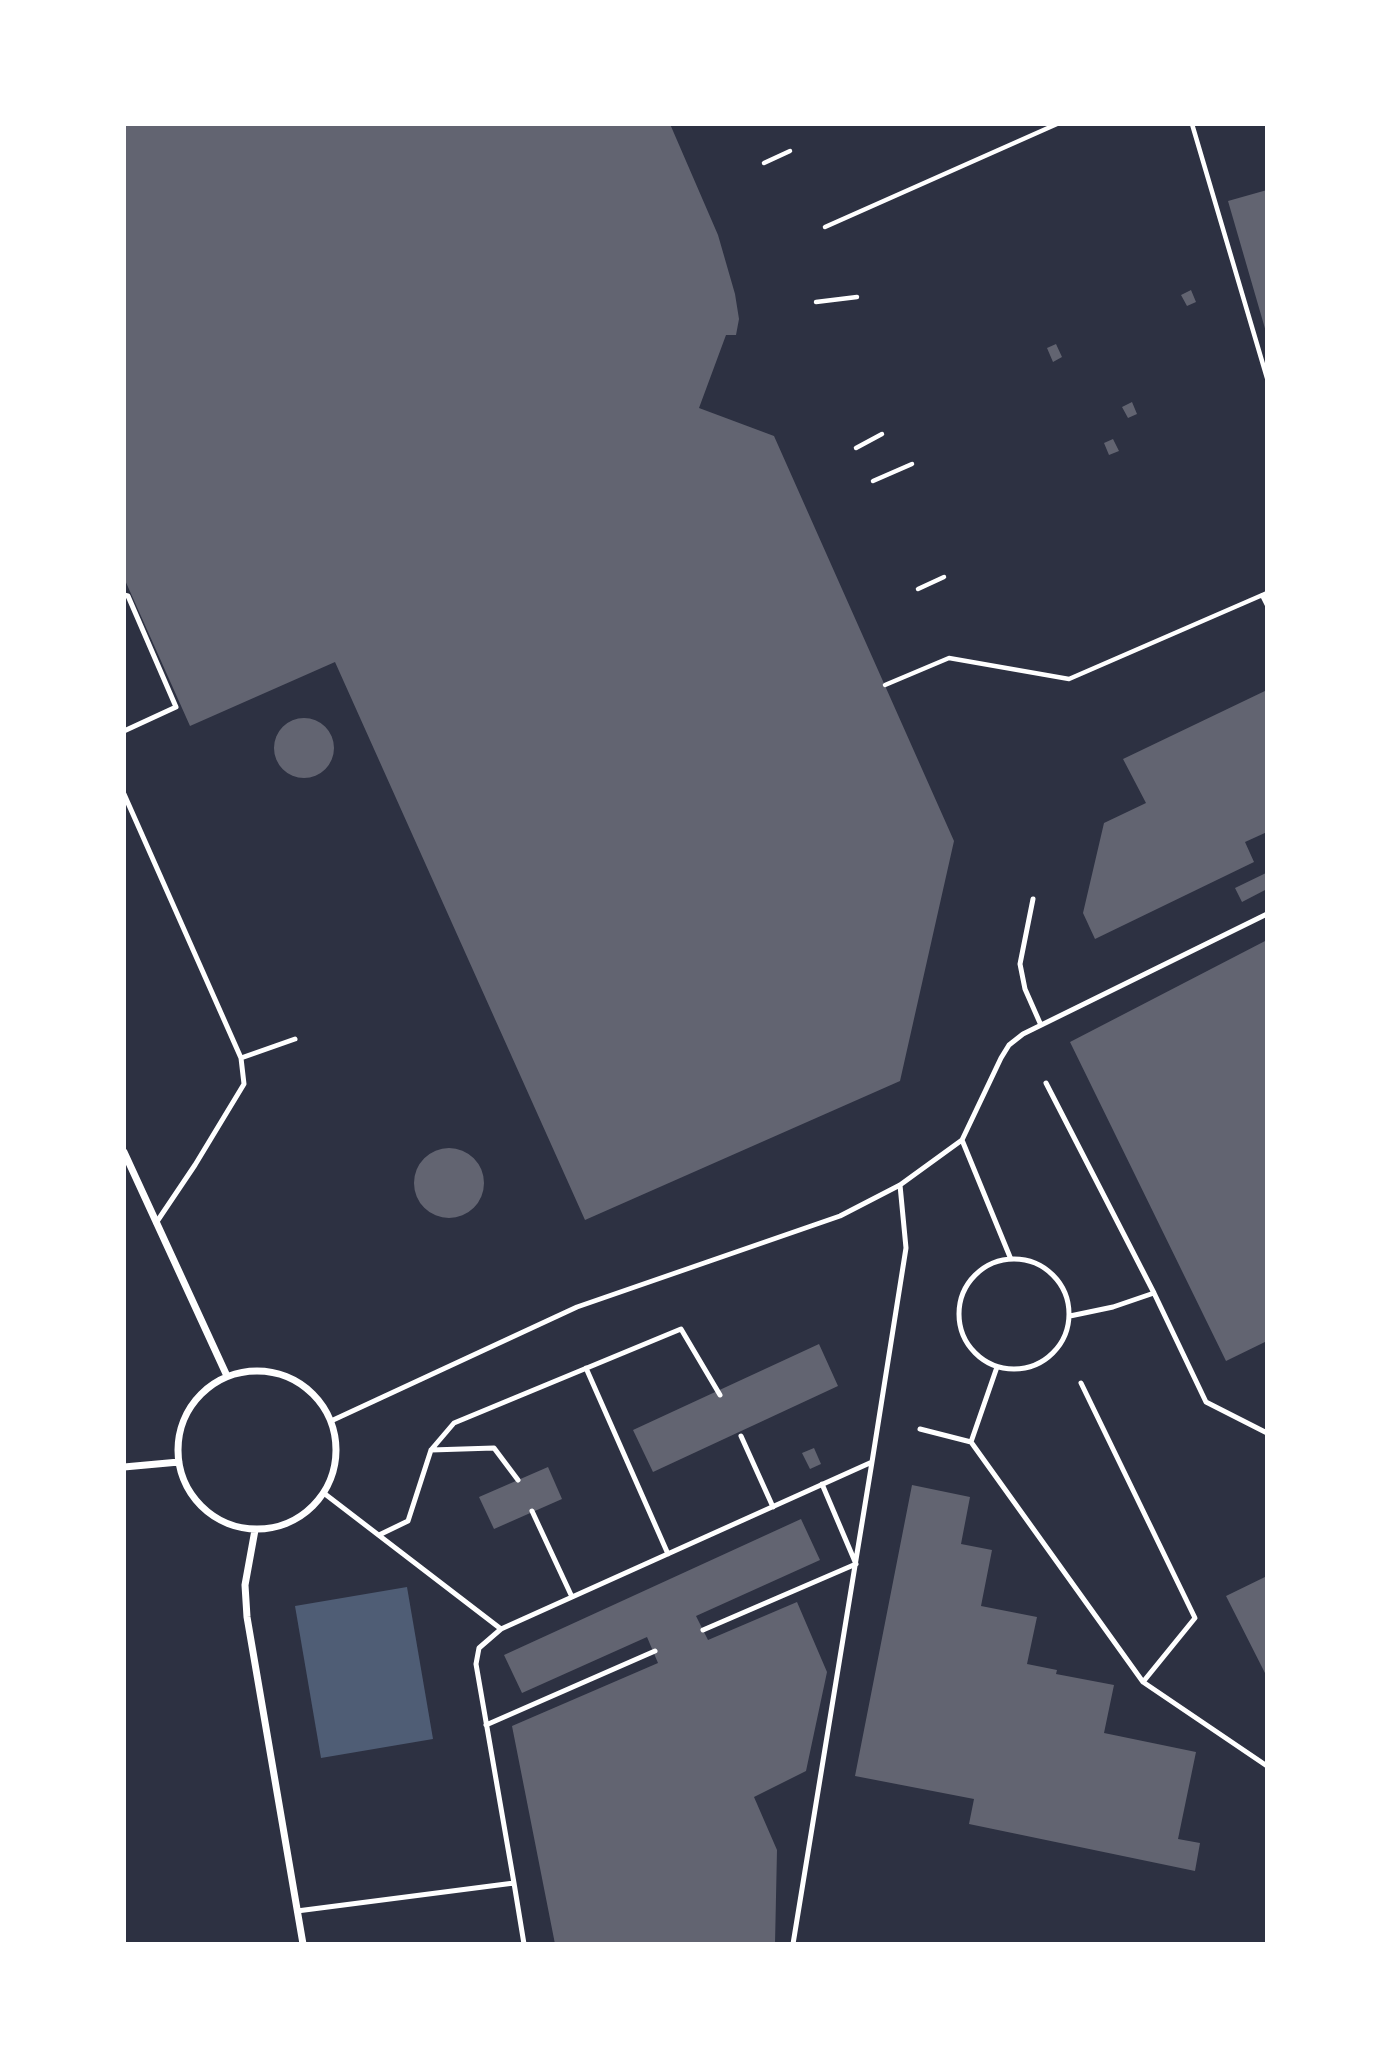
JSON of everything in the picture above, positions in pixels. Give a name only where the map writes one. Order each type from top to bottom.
[{"type":"street","points":[[124,1152],[228,1377]]},
{"type":"street","points":[[269,1371],[288,1377],[306,1388],[321,1403],[331,1421],[337,1446],[334,1471],[325,1494],[306,1514],[282,1527],[255,1530],[228,1525],[205,1510],[188,1488],[179,1462],[178,1444],[182,1426],[201,1395],[228,1377],[247,1372],[269,1371]]},
{"type":"street","points":[[124,1467],[179,1462]]},
{"type":"street","points":[[255,1530],[245,1585],[247,1617],[303,1944]]},
{"type":"lane","points":[[124,595],[128,596],[176,708],[124,731]]},
{"type":"lane","points":[[124,794],[241,1058],[244,1084],[156,1223]]},
{"type":"lane","points":[[1033,899],[1020,964],[1025,989],[1040,1023]]},
{"type":"lane","points":[[331,1421],[577,1307],[840,1216],[900,1185],[962,1140],[1009,1045],[1040,1023],[1267,914]]},
{"type":"lane","points":[[241,1058],[295,1039]]},
{"type":"lane","points":[[1046,1083],[1154,1293],[1206,1402],[1267,1433]]},
{"type":"lane","points":[[962,1140],[1010,1258]]},
{"type":"lane","points":[[793,1944],[906,1248],[900,1185]]},
{"type":"lane","points":[[1010,1258],[1033,1262],[1053,1273],[1069,1300],[1068,1330],[1062,1344],[1040,1363],[1026,1368],[998,1367],[981,1358],[967,1344],[960,1326],[959,1307],[964,1289],[976,1273],[992,1262],[1010,1258]]},
{"type":"lane","points":[[1070,1316],[1114,1307],[1154,1293]]},
{"type":"lane","points":[[379,1535],[408,1521],[431,1450],[454,1423],[586,1368],[681,1329],[720,1395]]},
{"type":"lane","points":[[971,1442],[998,1367]]},
{"type":"lane","points":[[586,1368],[668,1554]]},
{"type":"lane","points":[[1081,1382],[1195,1618],[1143,1682]]},
{"type":"lane","points":[[920,1429],[971,1442],[1143,1682],[1267,1766]]},
{"type":"lane","points":[[741,1436],[773,1507]]},
{"type":"lane","points":[[431,1450],[495,1448],[518,1480]]},
{"type":"lane","points":[[524,1944],[476,1664],[480,1648],[501,1629],[872,1462]]},
{"type":"lane","points":[[822,1484],[856,1564]]},
{"type":"lane","points":[[325,1494],[501,1629]]},
{"type":"lane","points":[[532,1511],[572,1597]]},
{"type":"lane","points":[[704,1630],[856,1564]]},
{"type":"lane","points":[[486,1725],[655,1651]]},
{"type":"lane","points":[[297,1911],[513,1883]]},
{"type":"path","points":[[825,227],[1056,124]]},
{"type":"path","points":[[1192,124],[1267,378]]},
{"type":"path","points":[[764,163],[790,150]]},
{"type":"path","points":[[817,302],[857,297]]},
{"type":"path","points":[[856,448],[882,434]]},
{"type":"path","points":[[873,481],[912,464]]},
{"type":"path","points":[[918,589],[944,578]]},
{"type":"path","points":[[885,685],[949,658],[1069,679],[1264,594],[1267,606]]},
{"type":"water","points":[[407,1587],[433,1739],[321,1758],[295,1606]]},
{"type":"building","points":[[124,124],[670,124],[718,235],[735,294],[739,319],[736,335],[726,335],[699,408],[774,436],[954,841],[900,1081],[585,1220],[335,662],[190,726],[124,578]]},
{"type":"building","points":[[1267,190],[1267,332],[1266,332],[1228,201]]},
{"type":"building","points":[[1191,290],[1196,302],[1187,306],[1181,295]]},
{"type":"building","points":[[1056,344],[1062,357],[1053,362],[1047,348]]},
{"type":"building","points":[[1132,402],[1137,414],[1128,418],[1122,407]]},
{"type":"building","points":[[1113,439],[1119,451],[1109,455],[1104,443]]},
{"type":"building","points":[[1267,690],[1267,832],[1245,842],[1254,862],[1095,939],[1083,913],[1104,823],[1146,803],[1123,759]]},
{"type":"building","points":[[298,718],[310,718],[329,731],[334,748],[332,760],[321,773],[310,778],[298,778],[279,765],[274,754],[274,742],[287,723]]},
{"type":"building","points":[[1266,873],[1267,889],[1242,902],[1235,888]]},
{"type":"building","points":[[1267,940],[1267,1341],[1226,1361],[1070,1042]]},
{"type":"building","points":[[449,1148],[468,1154],[478,1164],[484,1183],[478,1202],[468,1212],[449,1218],[430,1212],[420,1202],[414,1183],[420,1164],[430,1154]]},
{"type":"building","points":[[819,1344],[838,1386],[653,1472],[633,1430]]},
{"type":"building","points":[[814,1448],[821,1464],[810,1469],[802,1453]]},
{"type":"building","points":[[548,1467],[562,1499],[494,1529],[479,1497]]},
{"type":"building","points":[[912,1485],[970,1497],[961,1544],[992,1550],[981,1606],[1037,1617],[1027,1664],[1057,1670],[1056,1674],[1114,1685],[1104,1733],[1196,1752],[1178,1839],[1200,1843],[1195,1871],[969,1824],[974,1799],[855,1776]]},
{"type":"building","points":[[801,1519],[820,1560],[696,1616],[708,1640],[797,1602],[827,1672],[806,1771],[754,1797],[777,1850],[775,1944],[555,1944],[512,1726],[658,1663],[647,1637],[522,1693],[504,1655]]},
{"type":"building","points":[[1267,1576],[1267,1677],[1226,1596]]}]
